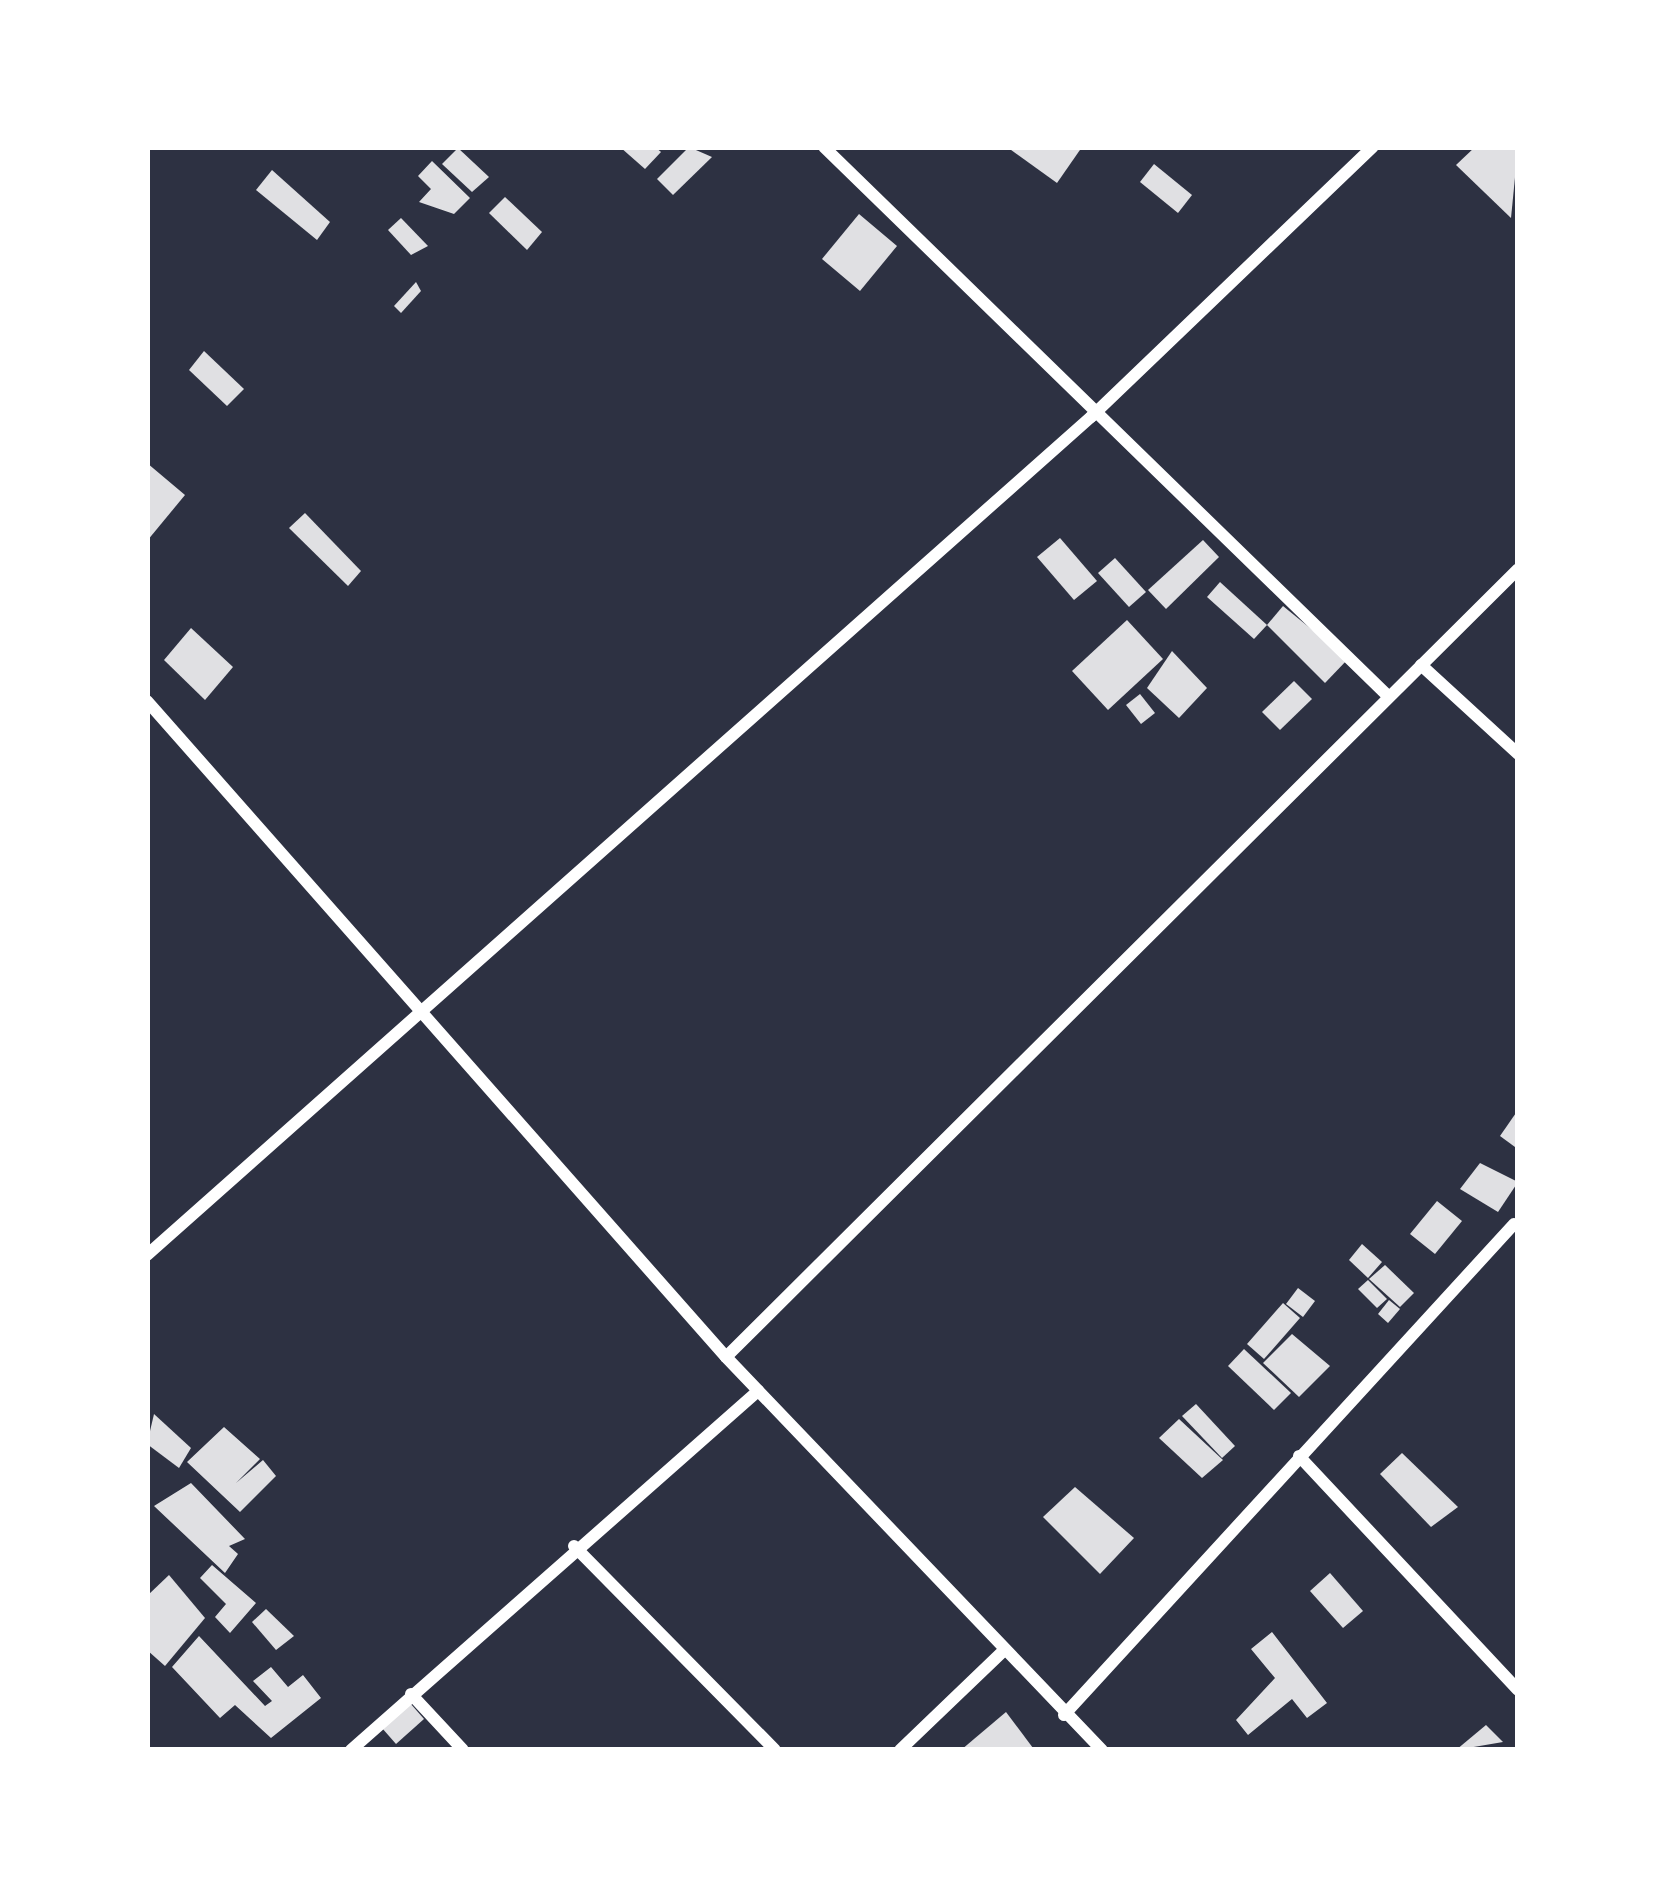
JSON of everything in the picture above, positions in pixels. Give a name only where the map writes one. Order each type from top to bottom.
[{"type":"street","points":[[824,147],[1090,417],[1389,697]]},
{"type":"street","points":[[147,1255],[1090,417],[1372,147]]},
{"type":"street","points":[[726,1357],[1518,568]]},
{"type":"street","points":[[1421,665],[1518,754]]},
{"type":"street","points":[[147,701],[726,1357],[1000,1653],[1102,1750]]},
{"type":"street","points":[[1064,1715],[1514,1223]]},
{"type":"street","points":[[351,1750],[574,1546],[758,1390]]},
{"type":"street","points":[[1299,1456],[1518,1690]]},
{"type":"street","points":[[574,1546],[776,1750]]},
{"type":"street","points":[[900,1750],[1000,1653]]},
{"type":"street","points":[[411,1694],[464,1750]]},
{"type":"building","points":[[620,147],[655,147],[661,152],[645,169]]},
{"type":"building","points":[[689,147],[712,157],[673,195],[657,179]]},
{"type":"building","points":[[1007,147],[1082,147],[1057,183]]},
{"type":"building","points":[[1475,147],[1518,147],[1511,218],[1456,165]]},
{"type":"building","points":[[458,148],[489,177],[472,192],[442,164]]},
{"type":"building","points":[[432,161],[470,198],[454,214],[419,202],[431,189],[418,176]]},
{"type":"building","points":[[1154,164],[1192,195],[1178,213],[1140,182]]},
{"type":"building","points":[[272,170],[330,222],[317,240],[256,190]]},
{"type":"building","points":[[505,197],[542,232],[527,250],[489,213]]},
{"type":"building","points":[[859,214],[897,246],[860,291],[822,259]]},
{"type":"building","points":[[401,218],[428,246],[411,255],[388,230]]},
{"type":"building","points":[[416,282],[421,291],[401,313],[394,306]]},
{"type":"building","points":[[204,351],[244,389],[227,406],[189,370]]},
{"type":"building","points":[[147,463],[185,495],[147,541]]},
{"type":"building","points":[[305,513],[361,571],[348,586],[289,528]]},
{"type":"building","points":[[1060,538],[1097,581],[1074,600],[1037,557]]},
{"type":"building","points":[[1203,540],[1219,557],[1166,609],[1148,590]]},
{"type":"building","points":[[1115,558],[1146,592],[1129,607],[1098,573]]},
{"type":"building","points":[[1220,582],[1267,625],[1254,639],[1207,597]]},
{"type":"building","points":[[1283,606],[1348,659],[1325,683],[1267,625]]},
{"type":"building","points":[[1127,620],[1163,659],[1108,710],[1072,671]]},
{"type":"building","points":[[191,628],[233,667],[205,700],[164,660]]},
{"type":"building","points":[[1172,651],[1207,688],[1179,718],[1147,688]]},
{"type":"building","points":[[1294,681],[1312,699],[1280,730],[1262,712]]},
{"type":"building","points":[[1140,694],[1155,713],[1141,724],[1126,705]]},
{"type":"building","points":[[1518,1110],[1518,1143],[1515,1147],[1500,1136]]},
{"type":"building","points":[[1480,1163],[1518,1182],[1498,1212],[1460,1189]]},
{"type":"building","points":[[1437,1201],[1462,1221],[1435,1254],[1410,1234]]},
{"type":"building","points":[[1362,1244],[1382,1262],[1368,1278],[1349,1260]]},
{"type":"building","points":[[1385,1265],[1414,1293],[1400,1307],[1369,1279]]},
{"type":"building","points":[[1368,1280],[1387,1299],[1377,1308],[1358,1289]]},
{"type":"building","points":[[1298,1288],[1315,1301],[1303,1317],[1286,1304]]},
{"type":"building","points":[[1389,1300],[1400,1309],[1388,1323],[1378,1314]]},
{"type":"building","points":[[1283,1303],[1300,1318],[1264,1359],[1247,1344]]},
{"type":"building","points":[[1292,1334],[1330,1366],[1299,1397],[1263,1363]]},
{"type":"building","points":[[1244,1349],[1291,1393],[1274,1410],[1228,1366]]},
{"type":"building","points":[[1196,1404],[1235,1446],[1222,1458],[1182,1416]]},
{"type":"building","points":[[154,1414],[191,1448],[179,1468],[147,1444]]},
{"type":"building","points":[[1179,1419],[1223,1460],[1202,1478],[1159,1438]]},
{"type":"building","points":[[224,1427],[260,1459],[236,1483],[263,1460],[276,1476],[240,1512],[187,1462]]},
{"type":"building","points":[[1402,1453],[1458,1507],[1431,1527],[1380,1474]]},
{"type":"building","points":[[191,1483],[245,1539],[229,1546],[238,1554],[225,1573],[154,1506]]},
{"type":"building","points":[[1075,1487],[1134,1538],[1100,1574],[1043,1517]]},
{"type":"building","points":[[212,1565],[256,1603],[230,1633],[215,1617],[226,1604],[200,1578]]},
{"type":"building","points":[[1330,1573],[1363,1611],[1343,1628],[1310,1591]]},
{"type":"building","points":[[169,1575],[205,1618],[165,1666],[147,1650],[147,1596]]},
{"type":"building","points":[[266,1609],[294,1636],[276,1650],[252,1622]]},
{"type":"building","points":[[1272,1632],[1327,1703],[1307,1718],[1292,1699],[1248,1735],[1236,1720],[1275,1678],[1251,1649]]},
{"type":"building","points":[[199,1636],[265,1706],[272,1701],[253,1681],[271,1667],[288,1687],[303,1675],[321,1698],[271,1738],[235,1705],[220,1718],[172,1667]]},
{"type":"building","points":[[410,1703],[424,1719],[396,1744],[382,1728]]},
{"type":"building","points":[[1006,1712],[1033,1748],[961,1750]]},
{"type":"building","points":[[1486,1725],[1503,1742],[1456,1750]]}]
